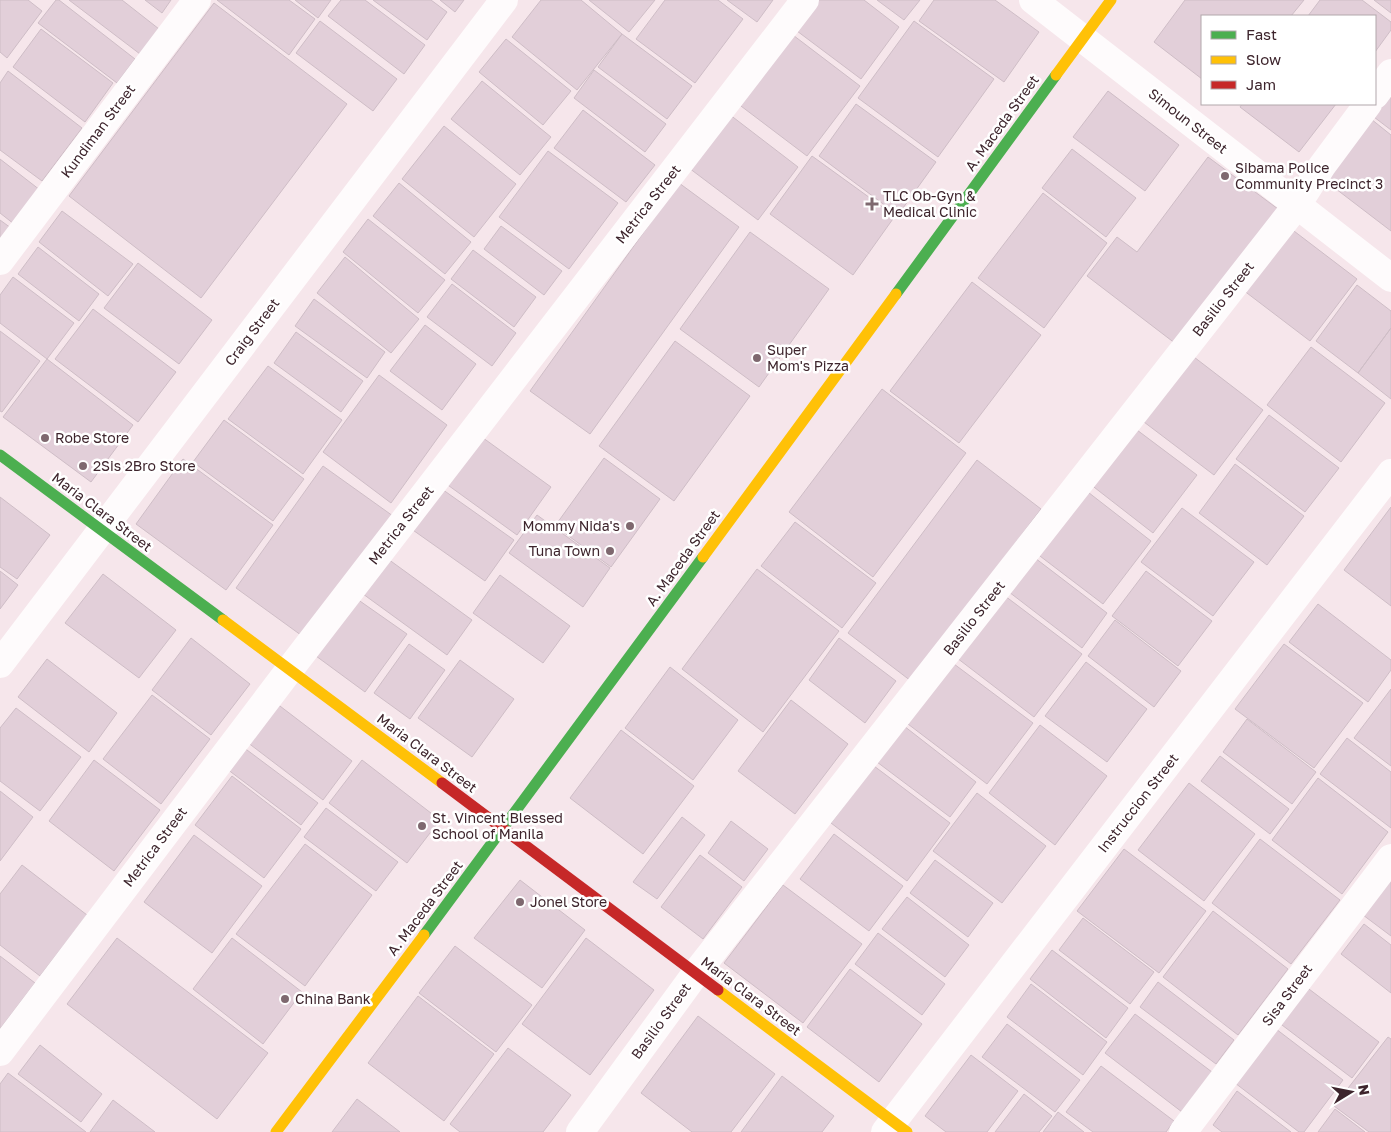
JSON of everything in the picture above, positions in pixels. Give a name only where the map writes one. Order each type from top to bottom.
[{"type":"main road","name":"A. Maceda Street","points":[[276,1132],[504,829],[1111,0]]},
{"type":"main road","name":"Maria Clara Street","points":[[0,455],[696,973],[895,1128]]},
{"type":"street","name":"Kundiman Street","points":[[0,261],[197,0]]},
{"type":"street","name":"Craig Street","points":[[0,664],[504,0]]},
{"type":"street","name":"Metrica Street","points":[[0,1052],[290,669],[805,0]]},
{"type":"street","name":"Simoun Street","points":[[1033,0],[1391,278]]},
{"type":"street","points":[[1376,94],[1391,73]]},
{"type":"street","name":"Basilio Street","points":[[580,1132],[696,973],[1297,205],[1322,166],[1367,105]]},
{"type":"street","name":"Instruccion Street","points":[[895,1128],[1391,474]]},
{"type":"street","name":"Sisa Street","points":[[1183,1132],[1391,858]]},
{"type":"building","points":[[0,0],[28,0],[42,11],[7,58],[0,52]]},
{"type":"building","points":[[56,0],[59,0],[135,59],[117,83],[38,23]]},
{"type":"building","points":[[69,0],[122,0],[159,29],[140,54]]},
{"type":"building","points":[[145,0],[171,0],[162,13]]},
{"type":"building","points":[[217,0],[289,0],[315,19],[289,55]]},
{"type":"building","points":[[295,0],[331,0],[318,18]]},
{"type":"building","points":[[341,0],[365,0],[425,45],[404,74],[328,16]]},
{"type":"building","points":[[373,0],[431,0],[447,12],[427,40]]},
{"type":"building","points":[[440,0],[464,0],[455,12]]},
{"type":"building","points":[[541,0],[581,0],[622,34],[577,90],[512,37]]},
{"type":"building","points":[[589,0],[655,0],[629,32]]},
{"type":"building","points":[[665,0],[718,0],[743,19],[695,83],[636,39]]},
{"type":"building","points":[[727,0],[773,0],[757,22]]},
{"type":"building","points":[[814,0],[864,0],[899,27],[861,79],[793,28]]},
{"type":"building","points":[[877,0],[920,0],[904,20]]},
{"type":"building","points":[[934,0],[995,0],[1039,32],[1004,82],[919,21]]},
{"type":"building","points":[[1185,0],[1304,0],[1292,15],[1201,15],[1201,78],[1154,42]]},
{"type":"building","points":[[1320,0],[1362,0],[1391,22],[1391,30],[1376,51],[1376,15],[1309,15]]},
{"type":"building","points":[[1374,0],[1391,0],[1391,13]]},
{"type":"building","points":[[214,3],[347,104],[201,298],[69,196]]},
{"type":"building","points":[[320,21],[397,79],[373,111],[296,53]]},
{"type":"building","points":[[914,21],[994,79],[938,157],[858,98]]},
{"type":"building","points":[[41,29],[113,83],[85,122],[13,67]]},
{"type":"building","points":[[785,29],[860,86],[807,156],[733,100]]},
{"type":"building","points":[[622,34],[692,86],[667,119],[598,67]]},
{"type":"building","points":[[506,39],[571,91],[543,125],[479,72]]},
{"type":"building","points":[[594,70],[666,124],[645,152],[574,98]]},
{"type":"building","points":[[8,71],[82,128],[42,181],[0,150],[0,83]]},
{"type":"building","points":[[482,81],[551,137],[520,175],[451,119]]},
{"type":"building","points":[[1391,86],[1391,130],[1370,114]]},
{"type":"building","points":[[1108,91],[1179,145],[1145,191],[1073,137]]},
{"type":"building","points":[[856,104],[936,162],[898,215],[819,156]]},
{"type":"building","points":[[1241,105],[1335,105],[1299,152],[1240,107]]},
{"type":"building","points":[[583,110],[655,165],[626,202],[554,148]]},
{"type":"building","points":[[725,111],[798,167],[758,220],[685,165]]},
{"type":"building","points":[[1366,115],[1391,135],[1391,231],[1319,176]]},
{"type":"building","points":[[444,126],[516,184],[474,237],[402,179]]},
{"type":"building","points":[[1072,149],[1136,198],[1106,237],[1042,188]]},
{"type":"building","points":[[548,151],[618,203],[569,269],[499,217]]},
{"type":"building","points":[[812,156],[895,216],[853,275],[770,214]]},
{"type":"building","points":[[1208,157],[1278,209],[1176,344],[1087,276],[1117,237],[1137,252]]},
{"type":"building","points":[[0,159],[40,190],[14,224],[0,213]]},
{"type":"building","points":[[399,183],[471,242],[445,274],[373,216]]},
{"type":"building","points":[[679,183],[739,227],[590,434],[530,391]]},
{"type":"building","points":[[1043,193],[1107,243],[1044,328],[978,278]]},
{"type":"building","points":[[62,211],[133,264],[108,296],[39,242]]},
{"type":"building","points":[[368,219],[445,280],[418,313],[343,252]]},
{"type":"building","points":[[0,220],[11,228],[0,243]]},
{"type":"building","points":[[501,226],[562,271],[544,295],[484,249]]},
{"type":"building","points":[[1290,228],[1357,279],[1310,341],[1243,290]]},
{"type":"building","points":[[750,232],[829,289],[759,387],[680,329]]},
{"type":"building","points":[[38,247],[99,294],[79,321],[18,274]]},
{"type":"building","points":[[473,250],[536,297],[514,327],[451,279]]},
{"type":"building","points":[[345,257],[419,319],[391,353],[317,293]]},
{"type":"building","points":[[138,263],[212,320],[179,364],[104,308]]},
{"type":"building","points":[[13,277],[74,323],[47,359],[0,323],[0,295]]},
{"type":"building","points":[[972,282],[1041,335],[959,443],[890,391]]},
{"type":"building","points":[[452,284],[516,333],[492,366],[427,317]]},
{"type":"building","points":[[1357,285],[1391,311],[1391,328],[1358,373],[1316,341]]},
{"type":"building","points":[[314,299],[385,352],[367,378],[295,326]]},
{"type":"building","points":[[93,309],[176,372],[138,422],[55,359]]},
{"type":"building","points":[[425,325],[476,364],[442,410],[390,371]]},
{"type":"building","points":[[1391,328],[1391,399],[1358,373]]},
{"type":"building","points":[[0,331],[40,361],[2,412],[0,411]]},
{"type":"building","points":[[296,332],[363,381],[341,412],[274,363]]},
{"type":"building","points":[[675,341],[750,396],[674,501],[599,446]]},
{"type":"building","points":[[1311,347],[1385,403],[1341,462],[1267,405]]},
{"type":"building","points":[[1194,357],[1263,410],[1214,475],[1144,422]]},
{"type":"building","points":[[47,359],[133,425],[91,482],[3,417]]},
{"type":"building","points":[[268,366],[342,420],[303,474],[228,419]]},
{"type":"building","points":[[379,375],[447,425],[391,503],[323,452]]},
{"type":"building","points":[[882,389],[966,453],[873,577],[789,512]]},
{"type":"building","points":[[1269,415],[1339,468],[1305,512],[1236,459]]},
{"type":"building","points":[[224,420],[304,479],[273,521],[193,462]]},
{"type":"building","points":[[1133,427],[1197,475],[1153,533],[1090,484]]},
{"type":"building","points":[[479,435],[551,487],[517,535],[445,483]]},
{"type":"building","points":[[604,458],[660,499],[611,567],[555,526]]},
{"type":"building","points":[[183,459],[273,525],[226,590],[136,524]]},
{"type":"building","points":[[977,460],[1041,509],[911,681],[848,633]]},
{"type":"building","points":[[1235,464],[1304,516],[1267,565],[1199,513]]},
{"type":"building","points":[[323,466],[393,516],[305,638],[236,588]]},
{"type":"building","points":[[439,487],[514,540],[485,581],[410,528]]},
{"type":"building","points":[[1084,489],[1151,541],[1103,604],[1036,553]]},
{"type":"building","points":[[0,497],[50,535],[17,579],[0,567]]},
{"type":"building","points":[[1391,507],[1391,606],[1344,570]]},
{"type":"building","points":[[1182,508],[1254,562],[1213,616],[1141,562]]},
{"type":"building","points":[[537,515],[610,568],[583,607],[509,553]]},
{"type":"building","points":[[795,522],[876,583],[842,628],[761,566]]},
{"type":"building","points":[[1035,558],[1107,613],[1082,648],[1009,592]]},
{"type":"building","points":[[388,559],[472,620],[447,655],[363,594]]},
{"type":"building","points":[[757,569],[839,631],[763,732],[682,669]]},
{"type":"building","points":[[0,571],[18,585],[0,609]]},
{"type":"building","points":[[1146,571],[1212,621],[1178,666],[1112,616]]},
{"type":"building","points":[[103,574],[176,630],[139,678],[65,623]]},
{"type":"building","points":[[500,575],[570,626],[543,663],[473,613]]},
{"type":"building","points":[[1005,596],[1082,654],[1034,717],[957,658]]},
{"type":"building","points":[[357,599],[407,634],[365,692],[316,656]]},
{"type":"building","points":[[1318,604],[1391,660],[1391,670],[1368,702],[1289,642]]},
{"type":"building","points":[[1115,620],[1181,671],[1154,707],[1088,656]]},
{"type":"building","points":[[191,638],[250,684],[211,735],[152,690]]},
{"type":"building","points":[[839,638],[896,681],[865,723],[809,680]]},
{"type":"building","points":[[409,644],[445,670],[410,719],[374,693]]},
{"type":"building","points":[[1284,644],[1363,703],[1314,768],[1235,709]]},
{"type":"building","points":[[47,659],[117,713],[89,752],[18,697]]},
{"type":"building","points":[[460,660],[514,699],[472,757],[418,718]]},
{"type":"building","points":[[950,661],[1033,723],[987,784],[904,721]]},
{"type":"building","points":[[1086,662],[1147,709],[1107,762],[1045,716]]},
{"type":"building","points":[[670,667],[738,720],[693,780],[625,728]]},
{"type":"building","points":[[1391,689],[1391,766],[1354,738]]},
{"type":"building","points":[[152,695],[210,739],[161,804],[103,759]]},
{"type":"building","points":[[791,700],[848,744],[795,814],[738,771]]},
{"type":"building","points":[[276,703],[352,761],[323,800],[247,742]]},
{"type":"building","points":[[16,708],[81,757],[40,811],[0,781],[0,728]]},
{"type":"building","points":[[1247,719],[1316,772],[1292,804],[1223,752]]},
{"type":"building","points":[[1040,725],[1107,776],[1055,845],[989,793]]},
{"type":"building","points":[[904,726],[976,782],[950,817],[877,762]]},
{"type":"building","points":[[621,730],[694,786],[643,854],[570,798]]},
{"type":"building","points":[[1347,738],[1391,772],[1391,828],[1320,774]]},
{"type":"building","points":[[243,747],[318,803],[301,825],[227,769]]},
{"type":"building","points":[[1220,756],[1289,809],[1270,834],[1201,781]]},
{"type":"building","points":[[94,760],[160,810],[114,871],[49,821]]},
{"type":"building","points":[[362,760],[440,820],[407,863],[329,803]]},
{"type":"building","points":[[874,766],[950,823],[907,881],[831,823]]},
{"type":"building","points":[[232,776],[301,829],[264,878],[195,825]]},
{"type":"building","points":[[1318,778],[1388,832],[1342,894],[1272,840]]},
{"type":"building","points":[[1189,783],[1255,834],[1204,901],[1138,850]]},
{"type":"building","points":[[0,791],[33,817],[0,861]]},
{"type":"building","points":[[977,793],[1046,846],[1002,903],[933,851]]},
{"type":"building","points":[[326,808],[398,862],[376,891],[304,837]]},
{"type":"building","points":[[682,817],[705,835],[657,899],[633,882]]},
{"type":"building","points":[[731,821],[768,849],[744,881],[708,853]]},
{"type":"building","points":[[834,834],[903,886],[869,931],[800,879]]},
{"type":"building","points":[[194,835],[262,886],[212,953],[144,902]]},
{"type":"building","points":[[1260,839],[1340,900],[1291,964],[1212,903]]},
{"type":"building","points":[[305,844],[372,895],[305,986],[236,934]]},
{"type":"building","points":[[1124,849],[1206,911],[1159,973],[1077,911]]},
{"type":"building","points":[[700,855],[742,887],[703,939],[661,907]]},
{"type":"building","points":[[935,860],[993,903],[968,937],[910,893]]},
{"type":"building","points":[[22,865],[87,915],[40,976],[0,945],[0,894]]},
{"type":"building","points":[[1391,878],[1391,936],[1363,915]]},
{"type":"building","points":[[520,880],[585,930],[542,988],[474,938]]},
{"type":"building","points":[[783,885],[862,944],[803,1023],[724,963]]},
{"type":"building","points":[[907,897],[969,945],[945,977],[882,929]]},
{"type":"building","points":[[1213,911],[1288,969],[1238,1035],[1163,977]]},
{"type":"building","points":[[1083,918],[1154,972],[1130,1004],[1059,950]]},
{"type":"building","points":[[1364,924],[1391,945],[1391,993],[1341,954]]},
{"type":"building","points":[[878,933],[945,984],[922,1015],[855,964]]},
{"type":"building","points":[[117,938],[268,1053],[217,1119],[67,1004]]},
{"type":"building","points":[[232,938],[302,992],[263,1044],[193,989]]},
{"type":"building","points":[[586,938],[654,990],[590,1075],[522,1024]]},
{"type":"building","points":[[455,946],[532,1005],[496,1052],[419,993]]},
{"type":"building","points":[[1052,950],[1128,1008],[1106,1038],[1030,979]]},
{"type":"building","points":[[0,956],[35,983],[0,1029]]},
{"type":"building","points":[[850,969],[922,1024],[879,1082],[807,1027]]},
{"type":"building","points":[[1158,982],[1234,1040],[1216,1064],[1140,1007]]},
{"type":"building","points":[[1031,984],[1107,1042],[1083,1075],[1007,1017]]},
{"type":"building","points":[[1305,986],[1379,1042],[1352,1078],[1278,1022]]},
{"type":"building","points":[[418,996],[494,1054],[444,1121],[368,1063]]},
{"type":"building","points":[[1135,1014],[1212,1072],[1182,1112],[1105,1053]]},
{"type":"building","points":[[698,1016],[775,1074],[731,1132],[692,1132],[641,1093]]},
{"type":"building","points":[[1007,1024],[1080,1080],[1055,1112],[982,1057]]},
{"type":"building","points":[[1276,1029],[1343,1080],[1304,1132],[1299,1132],[1235,1083]]},
{"type":"building","points":[[1388,1037],[1391,1039],[1391,1132],[1369,1132],[1334,1106]]},
{"type":"building","points":[[40,1045],[102,1094],[81,1122],[18,1074]]},
{"type":"building","points":[[508,1048],[571,1095],[543,1132],[460,1132],[450,1124]]},
{"type":"building","points":[[971,1055],[1018,1091],[987,1132],[946,1132],[925,1116]]},
{"type":"building","points":[[1101,1066],[1174,1121],[1166,1132],[1093,1132],[1066,1112]]},
{"type":"building","points":[[8,1073],[86,1132],[0,1132],[0,1084]]},
{"type":"building","points":[[782,1076],[834,1116],[822,1132],[741,1132]]},
{"type":"building","points":[[1237,1091],[1291,1132],[1222,1132],[1213,1125]]},
{"type":"building","points":[[1024,1094],[1052,1116],[1039,1132],[995,1132]]},
{"type":"building","points":[[357,1099],[400,1132],[332,1132]]},
{"type":"building","points":[[113,1100],[155,1132],[90,1132]]},
{"type":"building","points":[[1335,1109],[1365,1132],[1318,1132]]},
{"type":"building","points":[[1058,1112],[1084,1132],[1043,1132]]},
{"type":"traffic: fast","points":[[896,294],[1056,75]]},
{"type":"traffic: fast","points":[[0,455],[223,620]]},
{"type":"traffic: fast","points":[[424,935],[703,557]]},
{"type":"traffic: slow","points":[[1056,75],[1111,0]]},
{"type":"traffic: slow","points":[[703,557],[896,294]]},
{"type":"traffic: slow","points":[[223,620],[442,783]]},
{"type":"traffic: slow","points":[[276,1132],[424,935]]},
{"type":"traffic: slow","points":[[718,990],[907,1132]]},
{"type":"traffic: jam","points":[[442,783],[718,990]]},
{"type":"place","name":"Sibama Police Community Precinct 3","points":[[1225,176]]},
{"type":"place","name":"TLC Ob-Gyn & Medical Clinic","points":[[872,204]]},
{"type":"place","name":"Super Mom's Pizza","points":[[757,358]]},
{"type":"place","name":"Robe Store","points":[[45,438]]},
{"type":"place","name":"2Sis 2Bro Store","points":[[83,466]]},
{"type":"place","name":"Mommy Nida's","points":[[630,526]]},
{"type":"place","name":"Tuna Town","points":[[610,551]]},
{"type":"place","name":"St. Vincent Blessed School of Manila","points":[[422,826]]},
{"type":"place","name":"Jonel Store","points":[[520,902]]},
{"type":"place","name":"China Bank","points":[[285,999]]}]
